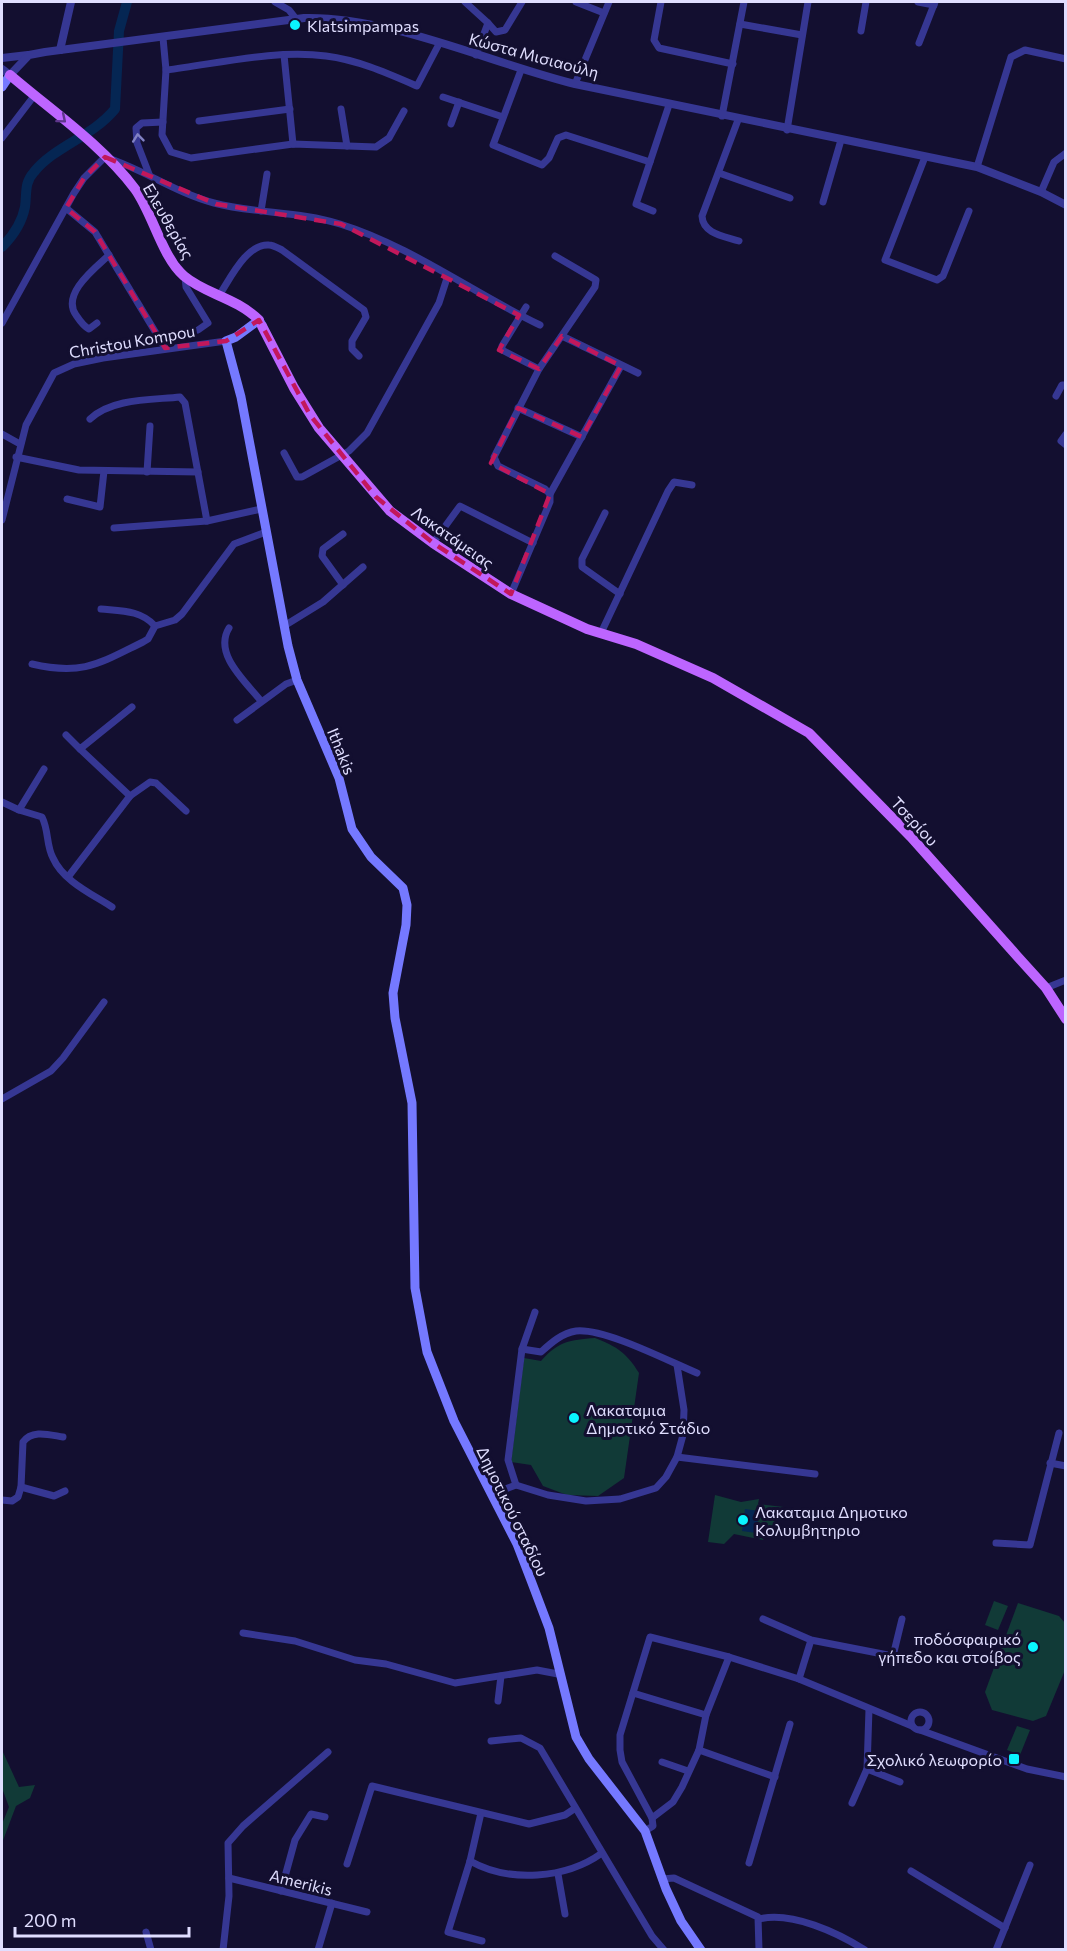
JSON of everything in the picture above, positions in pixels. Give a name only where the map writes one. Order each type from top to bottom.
[{"type":"main road","points":[[2,87],[6,72]]},
{"type":"main road","name":"Ελευθερίας","points":[[6,72],[105,157],[140,196],[172,262],[185,277],[248,309],[261,323]]},
{"type":"main road","name":"Λακατάμειας","points":[[261,323],[310,415],[341,456],[390,511],[433,543],[511,594],[542,610],[636,644],[713,678]]},
{"type":"main road","name":"Christou Kompou","points":[[226,341],[261,323]]},
{"type":"main road","name":"Ithakis","points":[[226,341],[241,397],[284,626],[297,680],[330,754],[352,829],[371,857],[403,888],[407,905],[406,925],[393,993],[395,1018],[412,1103],[412,1159]]},
{"type":"main road","name":"Τσερίου","points":[[713,678],[792,722],[827,749],[1046,988],[1065,1019]]},
{"type":"main road","name":"Δημοτικού σταδίου","points":[[412,1159],[415,1288],[427,1352],[454,1421],[492,1494],[532,1583],[549,1628],[558,1674],[576,1737],[589,1759],[645,1831],[662,1879],[681,1921],[701,1950]]},
{"type":"street","points":[[60,50],[71,2]]},
{"type":"street","points":[[275,2],[289,10],[296,19]]},
{"type":"street","points":[[465,2],[496,32],[501,32],[522,2]]},
{"type":"street","points":[[576,2],[604,13]]},
{"type":"street","points":[[575,84],[609,2]]},
{"type":"street","points":[[662,2],[654,40],[659,48],[733,64]]},
{"type":"street","points":[[722,116],[744,2]]},
{"type":"street","points":[[787,130],[808,2]]},
{"type":"street","points":[[861,31],[866,2]]},
{"type":"street","points":[[918,2],[934,3],[919,43]]},
{"type":"street","name":"Κώστα Μισιαούλη","points":[[2,57],[113,45],[296,19],[346,19],[575,84],[738,120],[977,167],[1041,192],[1065,205]]},
{"type":"street","points":[[476,55],[488,23]]},
{"type":"street","points":[[740,24],[802,35]]},
{"type":"street","points":[[163,38],[166,70],[163,122],[165,144],[171,152],[182,157],[191,158],[293,144],[376,147],[384,144],[404,111]]},
{"type":"street","points":[[166,70],[284,55],[314,54],[342,58],[374,67],[417,87],[438,44]]},
{"type":"street","points":[[977,167],[1011,57],[1025,50],[1065,59]]},
{"type":"street","points":[[6,72],[29,55]]},
{"type":"street","points":[[284,55],[293,144]]},
{"type":"street","points":[[521,70],[493,145],[542,165],[549,158],[562,135],[650,162]]},
{"type":"street","points":[[2,138],[34,96]]},
{"type":"street","points":[[443,97],[503,117]]},
{"type":"street","points":[[451,124],[459,102]]},
{"type":"street","points":[[653,211],[636,204],[669,105]]},
{"type":"street","points":[[199,121],[290,109]]},
{"type":"street","points":[[342,109],[347,146]]},
{"type":"street","points":[[738,120],[702,216],[703,224],[708,230],[739,241]]},
{"type":"street","points":[[149,174],[137,143],[136,128],[142,123],[163,122]]},
{"type":"street","points":[[823,202],[841,140]]},
{"type":"street","points":[[1041,192],[1054,162],[1065,153]]},
{"type":"street","points":[[2,318],[84,178],[105,157],[149,174],[200,199],[261,211],[300,214],[341,224],[376,238],[540,325]]},
{"type":"street","points":[[925,157],[885,260],[937,280],[943,276],[969,211]]},
{"type":"street","points":[[718,172],[790,198]]},
{"type":"street","points":[[261,211],[267,174]]},
{"type":"street","points":[[66,208],[88,225],[109,255],[165,348]]},
{"type":"street","points":[[220,294],[249,254],[258,247],[269,245],[282,250],[364,310],[366,318],[352,341],[352,349],[359,356]]},
{"type":"street","points":[[97,323],[89,329],[84,326],[72,309],[72,299],[88,276],[109,255]]},
{"type":"street","points":[[550,494],[545,489],[494,462],[494,457],[539,369],[595,287],[596,280],[555,256]]},
{"type":"street","points":[[284,453],[297,477],[341,456],[367,434],[439,303],[448,275]]},
{"type":"street","points":[[185,277],[186,287],[208,323],[198,330]]},
{"type":"street","points":[[526,307],[519,315],[502,350],[539,369]]},
{"type":"street","points":[[562,336],[638,373]]},
{"type":"street","name":"Christou Kompou","points":[[2,520],[4,489],[26,425],[54,373],[74,364],[165,348],[226,341]]},
{"type":"street","points":[[511,594],[550,502],[550,494],[621,366]]},
{"type":"street","points":[[1056,396],[1065,385]]},
{"type":"street","points":[[90,420],[98,411],[116,405],[180,397],[185,403],[207,522]]},
{"type":"street","points":[[518,408],[582,437]]},
{"type":"street","points":[[147,472],[150,426]]},
{"type":"street","points":[[2,434],[20,444]]},
{"type":"street","points":[[1065,434],[1060,438],[1065,445]]},
{"type":"street","points":[[16,457],[79,470],[198,472]]},
{"type":"street","points":[[67,499],[100,507],[104,471]]},
{"type":"street","points":[[601,633],[668,491],[674,482],[692,485]]},
{"type":"street","points":[[433,543],[460,506],[533,543]]},
{"type":"street","points":[[114,528],[207,522],[261,509]]},
{"type":"street","points":[[605,513],[582,559],[582,567],[620,594]]},
{"type":"street","points":[[32,664],[61,669],[92,666],[148,639],[155,626],[175,620],[182,614],[234,544],[266,532]]},
{"type":"street","points":[[343,534],[323,549],[322,556],[343,585]]},
{"type":"street","points":[[284,626],[323,602],[363,567]]},
{"type":"street","points":[[101,609],[135,613],[148,618],[155,626]]},
{"type":"street","points":[[230,628],[225,635],[228,658],[261,701]]},
{"type":"street","points":[[237,720],[286,684],[297,680]]},
{"type":"street","points":[[80,749],[132,706]]},
{"type":"street","points":[[66,735],[130,796]]},
{"type":"street","points":[[19,810],[44,769]]},
{"type":"street","points":[[68,877],[130,796],[150,782],[156,783],[186,811]]},
{"type":"street","points":[[2,802],[42,817],[48,830],[48,844],[53,860],[68,877],[112,907]]},
{"type":"street","points":[[1046,988],[1065,980]]},
{"type":"street","points":[[2,1099],[51,1071],[104,1002]]},
{"type":"street","points":[[516,1485],[508,1460],[522,1349],[535,1312]]},
{"type":"street","points":[[522,1349],[541,1352],[557,1338],[574,1331],[594,1330],[697,1373]]},
{"type":"street","points":[[492,1494],[516,1485],[548,1495],[586,1501],[620,1499],[656,1488],[666,1477],[677,1457],[683,1435],[684,1410],[677,1365]]},
{"type":"street","points":[[996,1543],[1030,1545],[1059,1433]]},
{"type":"street","points":[[2,1500],[16,1500],[21,1487],[23,1442],[27,1436],[36,1434],[63,1437]]},
{"type":"street","points":[[677,1457],[815,1474]]},
{"type":"street","points":[[1050,1463],[1065,1466]]},
{"type":"street","points":[[21,1487],[54,1496],[65,1491]]},
{"type":"street","points":[[763,1619],[811,1640],[893,1656],[902,1619]]},
{"type":"street","points":[[243,1633],[295,1641],[355,1660],[386,1664],[455,1683],[537,1670],[558,1674]]},
{"type":"street","points":[[645,1831],[653,1826],[652,1818],[621,1762],[620,1735],[650,1637],[729,1657],[799,1679],[920,1730],[1028,1769],[1065,1777]]},
{"type":"street","points":[[799,1679],[811,1640]]},
{"type":"street","points":[[652,1818],[678,1796],[699,1749],[706,1715],[729,1657]]},
{"type":"street","points":[[498,1701],[501,1676]]},
{"type":"street","points":[[633,1693],[706,1715]]},
{"type":"street","points":[[852,1803],[867,1769],[869,1709]]},
{"type":"street","points":[[912,1726],[912,1717],[919,1712],[924,1713],[928,1721],[927,1725],[920,1730]]},
{"type":"street","points":[[749,1863],[790,1724]]},
{"type":"street","points":[[491,1741],[521,1738],[540,1748],[574,1809],[652,1936],[664,1950]]},
{"type":"street","points":[[699,1749],[775,1777]]},
{"type":"street","points":[[223,1950],[229,1878],[228,1843],[243,1826],[327,1752]]},
{"type":"street","points":[[662,1761],[688,1771]]},
{"type":"street","points":[[867,1769],[900,1782]]},
{"type":"street","points":[[347,1864],[372,1786],[529,1824],[564,1815],[574,1809]]},
{"type":"street","points":[[281,1891],[295,1840],[310,1814],[325,1817]]},
{"type":"street","points":[[482,1814],[448,1932],[482,1941]]},
{"type":"street","points":[[470,1861],[523,1876],[558,1874],[592,1861],[602,1853]]},
{"type":"street","points":[[996,1950],[1030,1865]]},
{"type":"street","points":[[911,1871],[1005,1928]]},
{"type":"street","points":[[558,1874],[565,1914]]},
{"type":"street","name":"Amerikis","points":[[229,1878],[367,1912]]},
{"type":"street","points":[[662,1879],[674,1878],[759,1919],[776,1917],[826,1930],[865,1950]]},
{"type":"street","points":[[318,1950],[332,1903]]},
{"type":"street","points":[[759,1919],[759,1950]]},
{"type":"street","points":[[146,1932],[151,1950]]},
{"type":"highlighted area","points":[[105,157],[216,204],[341,224],[519,315],[499,350],[539,369],[562,336],[621,366],[582,437],[518,408],[491,463],[550,494],[511,594],[433,543],[376,497],[310,415],[259,320],[226,341],[165,348],[95,232],[66,208],[84,178]]},
{"type":"green space","name":"Λακαταμια Δημοτικό Στάδιο","points":[[595,1338],[620,1351],[639,1373],[624,1478],[598,1496],[567,1495],[543,1486],[531,1465],[511,1462],[524,1358],[541,1361],[559,1345]]},
{"type":"green space","name":"Λακαταμια Δημοτικο Κολυμβητηριο","points":[[715,1495],[741,1502],[759,1499],[758,1504],[784,1507],[763,1540],[734,1534],[724,1544],[708,1542]]},
{"type":"green space","points":[[994,1601],[1008,1606],[998,1630],[985,1625]]},
{"type":"green space","name":"ποδόσφαιρικό γήπεδο και στοίβος","points":[[1018,1603],[1059,1616],[1065,1623],[1065,1670],[1046,1716],[1033,1721],[992,1710],[985,1692]]},
{"type":"green space","points":[[1017,1726],[1030,1730],[1020,1755],[1007,1750]]},
{"type":"green space","points":[[2,1750],[19,1787],[35,1785],[30,1798],[16,1806],[2,1843],[2,1824],[9,1807],[2,1788]]},
{"type":"water","points":[[745,1509],[759,1511],[756,1533],[742,1531]]},
{"type":"waterway","points":[[2,247],[22,218],[27,184],[34,172],[52,155],[96,127],[115,109],[119,31],[127,2]]},
{"type":"place","name":"Klatsimpampas","points":[[295,25]]},
{"type":"place","name":"Λακαταμια Δημοτικό Στάδιο","points":[[574,1418]]},
{"type":"place","name":"Λακαταμια Δημοτικο Κολυμβητηριο","points":[[743,1520]]},
{"type":"place","name":"ποδόσφαιρικό γήπεδο και στοίβος","points":[[1033,1647]]},
{"type":"place","name":"Σχολικό λεωφορίο","points":[[1014,1759]]}]
